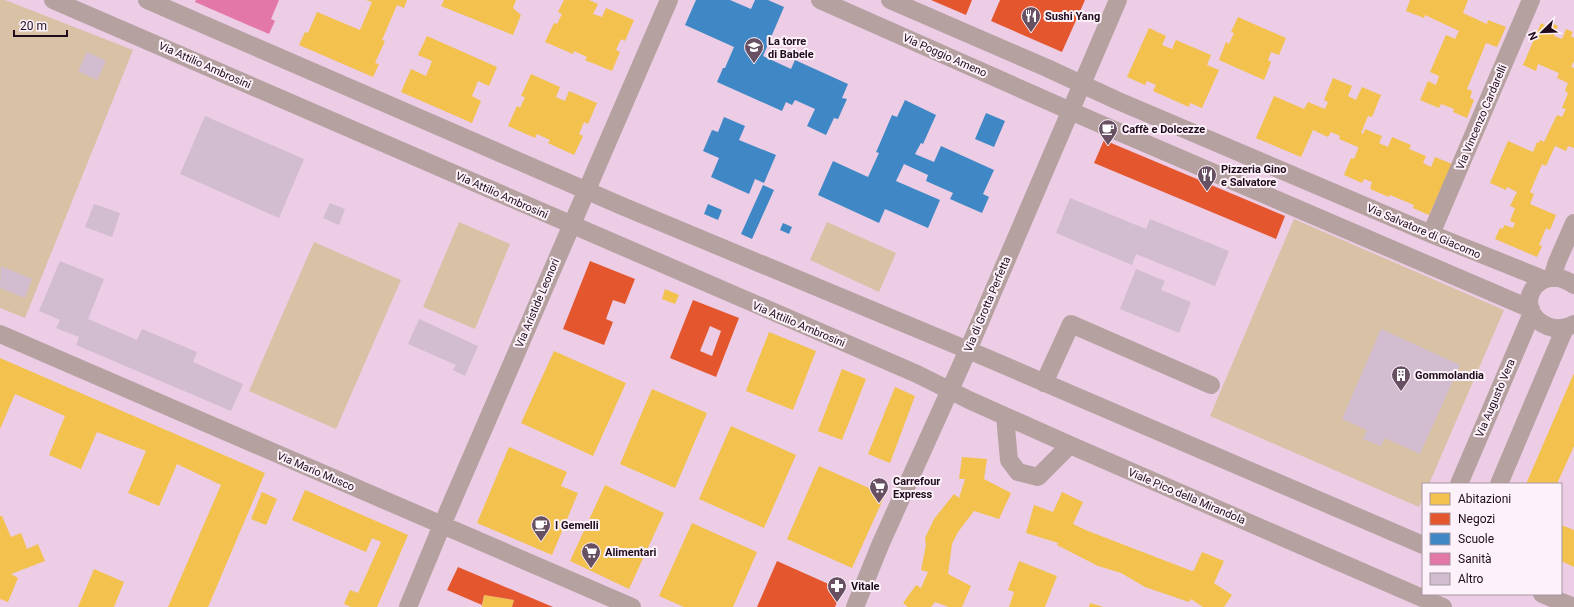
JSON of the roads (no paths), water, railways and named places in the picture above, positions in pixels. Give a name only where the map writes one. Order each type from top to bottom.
[{"type":"street","name":"Via Attilio Ambrosini","points":[[53,0],[917,374],[950,391]]},
{"type":"street","points":[[146,0],[586,190],[968,350],[1422,545]]},
{"type":"street","name":"Via Aristide Leonori","points":[[408,607],[669,0]]},
{"type":"street","name":"Via Poggio Ameno","points":[[820,0],[1071,110]]},
{"type":"street","points":[[890,0],[1082,84]]},
{"type":"street","name":"Via di Grotta Perfetta","points":[[855,607],[881,543],[968,350],[1118,0]]},
{"type":"street","name":"Via Vincenzo Cardarelli","points":[[1431,234],[1531,0]]},
{"type":"street","points":[[1035,94],[1042,90],[1046,85],[1048,80],[1047,68]]},
{"type":"street","name":"Via Salvatore di Giacomo","points":[[1082,84],[1116,100],[1431,234],[1547,279],[1568,281],[1574,285]]},
{"type":"street","points":[[1107,126],[1104,115],[1105,110],[1111,102],[1116,100]]},
{"type":"street","points":[[1071,110],[1531,311],[1537,319],[1548,326],[1556,328],[1570,326]]},
{"type":"street","points":[[1295,208],[1306,181]]},
{"type":"street","points":[[1547,279],[1557,262],[1574,223]]},
{"type":"street","name":"Via Augusto Vera","points":[[1459,483],[1531,311],[1529,303],[1530,295],[1534,286],[1547,279]]},
{"type":"street","points":[[1044,383],[1071,324],[1211,385]]},
{"type":"street","points":[[1499,483],[1570,326]]},
{"type":"street","name":"Via Mario Musco","points":[[0,334],[632,607]]},
{"type":"street","name":"Viale Pico della Mirandola","points":[[950,391],[1070,445],[1426,597],[1443,607]]},
{"type":"street","points":[[1005,416],[1009,460],[1018,472],[1038,477],[1070,445]]},
{"type":"street","points":[[1544,595],[1574,607]]},
{"type":"place","name":"Sushi Yang","points":[[1031,33]]},
{"type":"place","name":"La torre di Babele","points":[[754,64]]},
{"type":"place","name":"Caffè e Dolcezze","points":[[1108,146]]},
{"type":"place","name":"Pizzeria Gino e Salvatore","points":[[1207,192]]},
{"type":"place","name":"Gommolandia","points":[[1401,392]]},
{"type":"place","name":"Carrefour Express","points":[[879,504]]},
{"type":"place","name":"I Gemelli","points":[[541,542]]},
{"type":"place","name":"Alimentari","points":[[591,569]]},
{"type":"place","name":"Vitale","points":[[837,603]]}]
